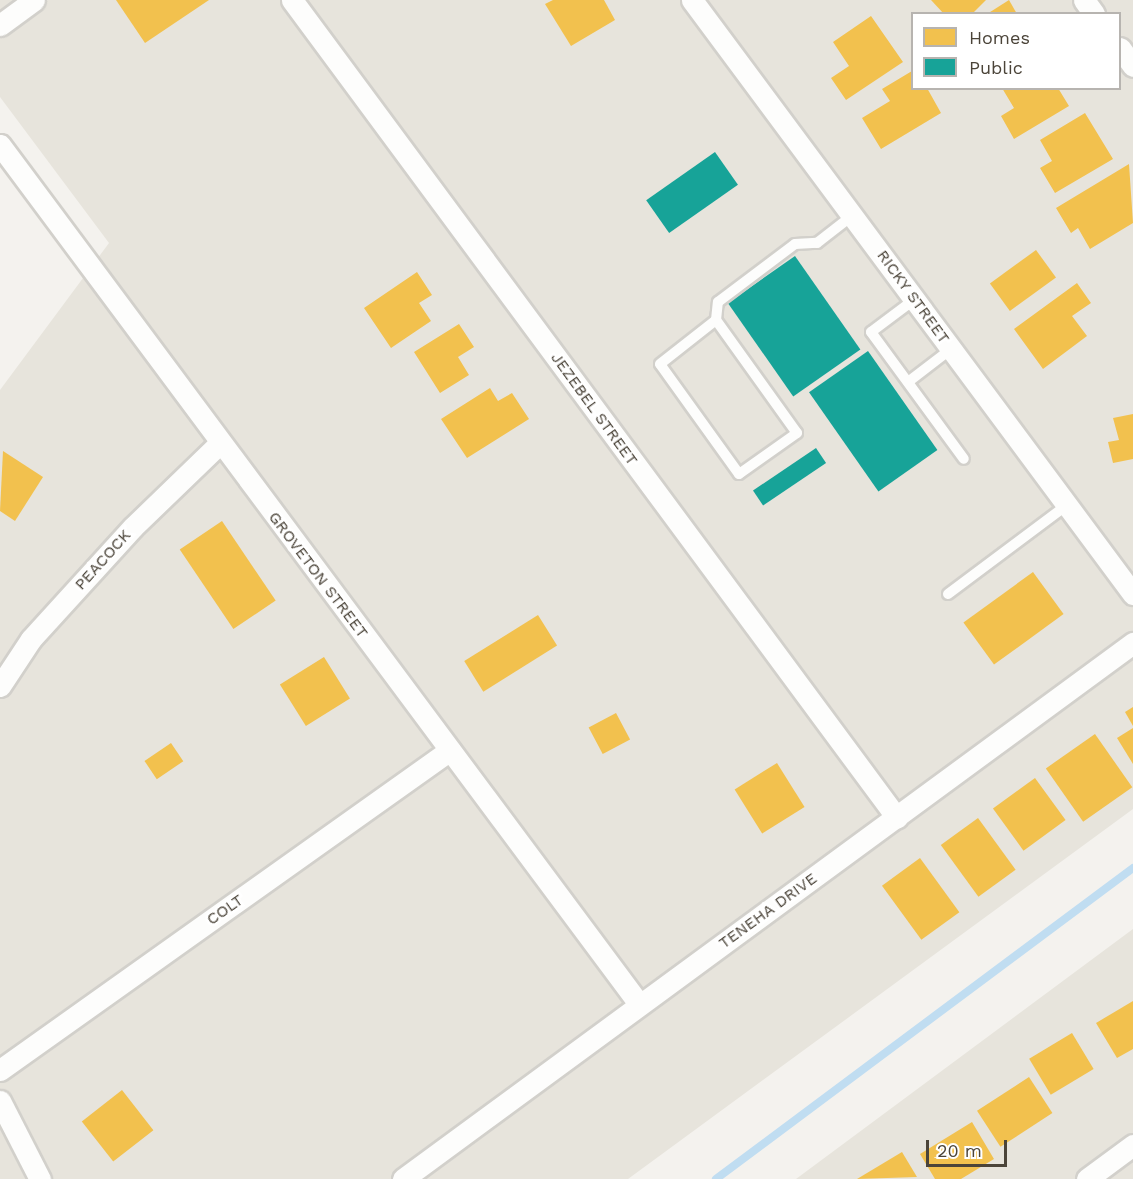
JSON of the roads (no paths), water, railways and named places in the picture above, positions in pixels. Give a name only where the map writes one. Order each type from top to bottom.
[{"type":"street","points":[[0,25],[34,0]]},
{"type":"street","name":"JEZEBEL STREET","points":[[292,0],[897,818]]},
{"type":"street","name":"RICKY STREET","points":[[692,0],[1133,594]]},
{"type":"street","points":[[1121,51],[1133,66]]},
{"type":"street","name":"GROVETON STREET","points":[[0,145],[219,444],[639,1004]]},
{"type":"street","name":"PEACOCK","points":[[0,686],[31,639],[133,527],[219,444]]},
{"type":"street","name":"TENEHA DRIVE","points":[[403,1179],[1133,643]]},
{"type":"street","name":"COLT","points":[[0,1070],[450,750]]},
{"type":"street","points":[[0,1101],[40,1179]]},
{"type":"street","points":[[1087,1179],[1133,1145]]},
{"type":"lane","points":[[716,320],[660,364],[739,474],[797,433],[716,320],[718,302],[795,244],[817,243],[853,215]]},
{"type":"lane","points":[[915,299],[871,332],[964,459]]},
{"type":"lane","points":[[908,382],[951,349]]},
{"type":"lane","points":[[948,594],[1067,506]]},
{"type":"waterway","points":[[716,1179],[1133,868]]}]
